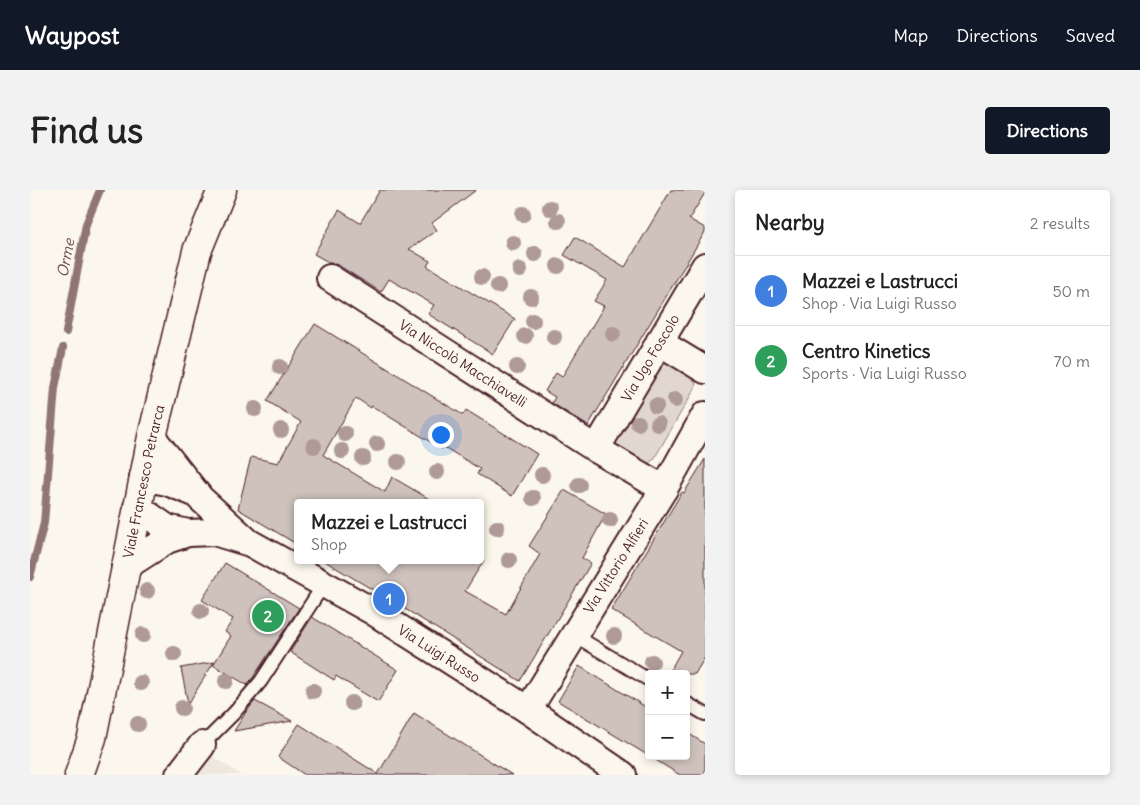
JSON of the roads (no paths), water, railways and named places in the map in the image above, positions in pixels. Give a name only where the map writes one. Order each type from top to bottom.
[{"type":"main road","name":"Viale Francesco Petrarca","points":[[79,775],[92,738],[143,476],[197,252],[222,190]]},
{"type":"street","name":"Via Ugo Foscolo","points":[[596,449],[705,266]]},
{"type":"street","name":"Via Niccolò Macchiavelli","points":[[330,278],[596,449]]},
{"type":"street","points":[[658,342],[705,370]]},
{"type":"street","name":"Via Vittorio Alfieri","points":[[528,710],[664,489],[705,415]]},
{"type":"street","name":"Via Luigi Russo","points":[[152,437],[198,494],[250,543]]},
{"type":"street","points":[[596,449],[664,489]]},
{"type":"street","name":"Via Luigi Russo","points":[[143,476],[167,482],[198,494]]},
{"type":"street","name":"Via Luigi Russo","points":[[138,507],[167,528],[188,533],[214,532],[250,543],[374,612],[528,710],[623,775]]},
{"type":"street","name":"Via Luigi Russo","points":[[126,567],[167,540],[188,533]]},
{"type":"street","points":[[179,775],[202,745]]},
{"type":"lane","points":[[202,745],[234,713],[260,681],[324,584]]},
{"type":"lane","points":[[574,635],[645,678]]},
{"type":"lane","points":[[690,705],[705,714]]},
{"type":"waterway","name":"Orme","points":[[66,332],[86,224],[100,190]]},
{"type":"waterway","name":"Orme","points":[[30,577],[44,523],[55,388],[63,348]]},
{"type":"place","name":"Mazzei e Lastrucci","points":[[389,599]]},
{"type":"place","name":"Centro Kinetics","points":[[268,616]]}]
